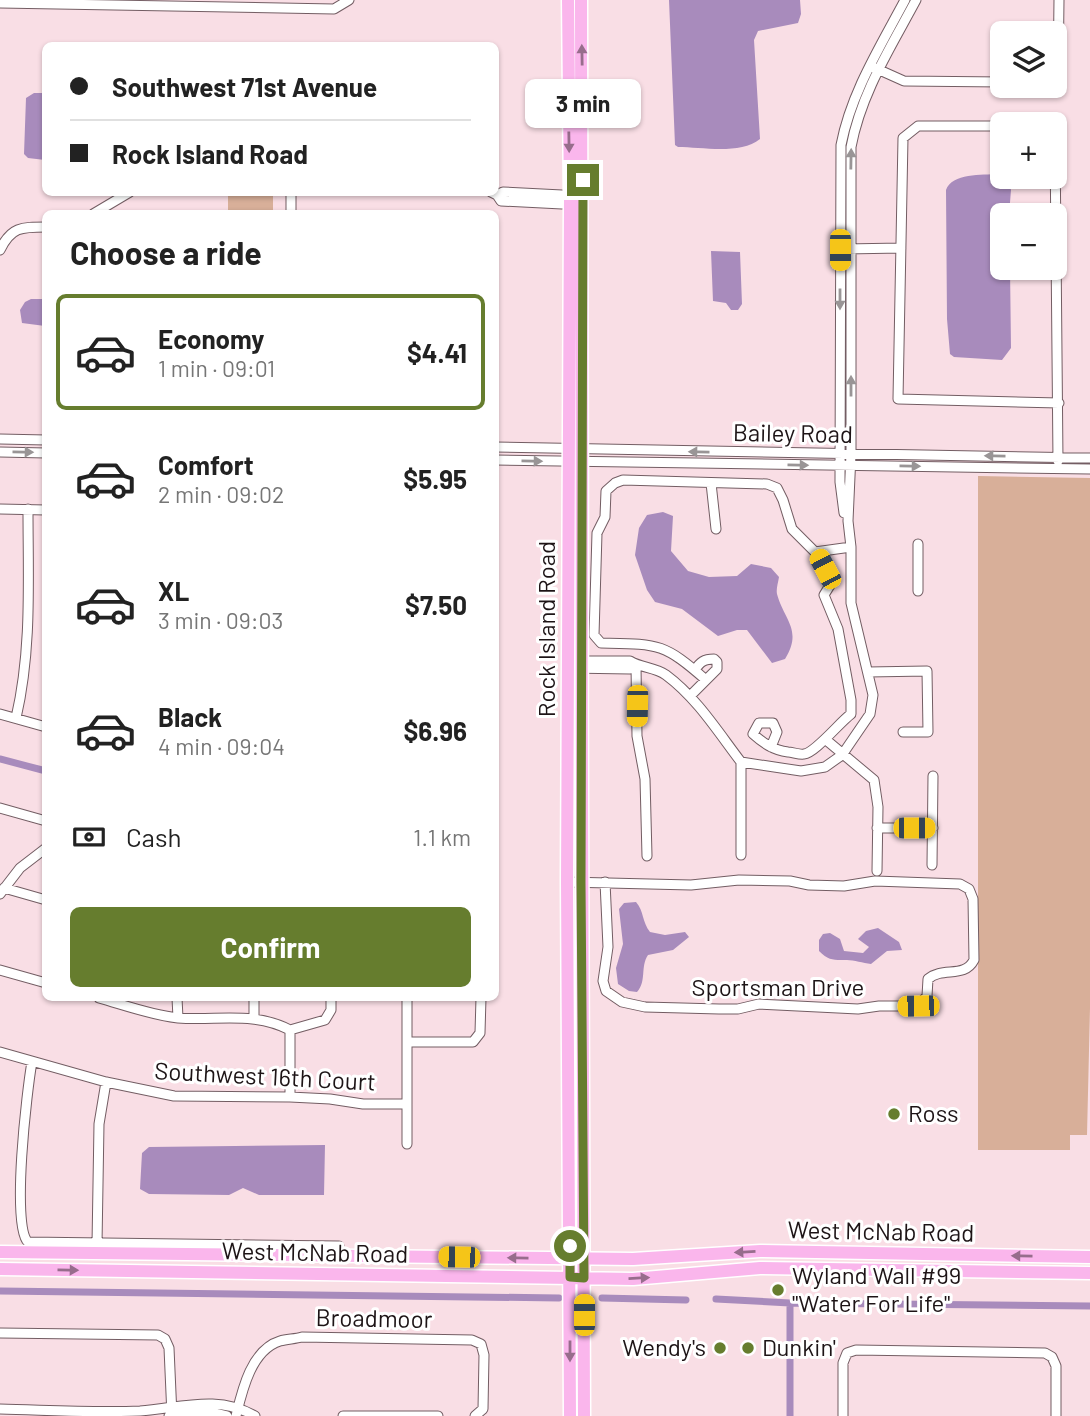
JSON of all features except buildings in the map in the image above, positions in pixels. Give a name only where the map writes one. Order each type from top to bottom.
[{"type":"main road","name":"Rock Island Road","points":[[568,0],[577,200]]},
{"type":"main road","name":"Rock Island Road","points":[[574,882],[582,665],[576,455],[581,0]]},
{"type":"main road","name":"Rock Island Road","points":[[576,455],[568,665],[574,882],[577,1277]]},
{"type":"main road","name":"West McNab Road","points":[[0,1252],[633,1259],[760,1251],[1090,1257]]},
{"type":"main road","name":"West McNab Road","points":[[0,1269],[633,1279],[760,1268],[1090,1273]]},
{"type":"main road","points":[[572,1412],[577,1277]]},
{"type":"main road","points":[[577,1277],[584,1416]]},
{"type":"street","points":[[0,3],[334,9],[349,0]]},
{"type":"street","points":[[875,67],[905,0]]},
{"type":"street","points":[[741,762],[801,771],[825,767],[842,755],[870,714],[873,695],[851,603],[841,145],[855,97],[916,0]]},
{"type":"street","points":[[1058,21],[1059,0]]},
{"type":"street","points":[[875,67],[904,81],[990,82]]},
{"type":"street","points":[[990,126],[918,126],[903,138],[898,399],[1059,403]]},
{"type":"street","points":[[1057,189],[1059,403],[1057,469]]},
{"type":"street","points":[[499,193],[562,195],[577,200]]},
{"type":"street","points":[[100,210],[124,196]]},
{"type":"street","points":[[0,250],[6,237],[19,228],[42,227]]},
{"type":"street","points":[[845,249],[901,248]]},
{"type":"street","points":[[0,439],[42,440]]},
{"type":"street","name":"Bailey Road","points":[[499,447],[576,455],[846,466],[1090,469]]},
{"type":"street","points":[[0,452],[42,453]]},
{"type":"street","name":"Bailey Road","points":[[499,460],[576,455],[846,454],[1090,458]]},
{"type":"street","points":[[706,680],[667,649],[648,644],[601,643],[594,635],[597,533],[606,517],[606,491],[615,482],[623,480],[767,484],[777,488],[792,529],[815,552],[832,582],[824,595],[838,629],[851,713],[806,754],[771,747]]},
{"type":"street","points":[[711,483],[716,529]]},
{"type":"street","points":[[0,509],[42,510]]},
{"type":"street","points":[[16,718],[29,640],[28,509]]},
{"type":"street","points":[[918,544],[918,592]]},
{"type":"street","points":[[815,552],[851,547]]},
{"type":"street","points":[[690,696],[717,669],[717,662],[707,659],[699,663],[695,670]]},
{"type":"street","points":[[568,665],[630,661],[664,673],[690,696],[741,762],[741,855]]},
{"type":"street","points":[[639,665],[635,695],[637,736],[645,779],[647,856]]},
{"type":"street","points":[[869,672],[927,671],[928,732],[903,732]]},
{"type":"street","points":[[0,714],[42,726]]},
{"type":"street","points":[[825,739],[874,780],[878,807],[877,870]]},
{"type":"street","points":[[932,865],[933,776]]},
{"type":"street","points":[[0,808],[42,820]]},
{"type":"street","points":[[877,828],[933,828]]},
{"type":"street","points":[[42,851],[20,868],[2,891],[42,899]]},
{"type":"street","name":"Sportsman Drive","points":[[574,882],[605,882],[691,885],[739,880],[844,886],[875,881],[960,884],[969,889],[973,899],[974,960],[970,968],[963,972],[943,971],[928,979],[927,996],[918,1006],[858,1009],[760,1004],[738,1009],[645,1007],[622,1002],[606,991],[603,981],[608,947],[605,882]]},
{"type":"street","points":[[0,970],[42,981]]},
{"type":"street","points":[[111,1001],[178,1018],[254,1018],[273,1021],[290,1030],[324,1020],[331,1010],[331,1001]]},
{"type":"street","points":[[177,1001],[178,1018]]},
{"type":"street","points":[[254,1001],[254,1018]]},
{"type":"street","points":[[407,1001],[407,1144]]},
{"type":"street","points":[[407,1042],[473,1042],[480,1033],[481,1001]]},
{"type":"street","points":[[290,1030],[290,1097]]},
{"type":"street","name":"Southwest 16th Court","points":[[0,1052],[106,1082],[174,1096],[330,1098],[363,1104],[407,1104]]},
{"type":"street","points":[[32,1062],[24,1108],[21,1231],[24,1240],[32,1243],[339,1247]]},
{"type":"street","points":[[97,1244],[99,1124],[106,1082]]},
{"type":"street","points":[[0,1333],[158,1335],[165,1339],[169,1348],[171,1413]]},
{"type":"street","name":"Broadmoor","points":[[237,1411],[246,1376],[260,1357],[277,1342],[302,1337],[471,1340],[481,1344],[484,1354],[483,1409],[475,1416]]},
{"type":"street","points":[[843,1416],[843,1363],[847,1353],[869,1350],[1045,1353],[1052,1357],[1056,1366],[1056,1416]]},
{"type":"street","points":[[171,1413],[205,1403],[255,1416]]},
{"type":"street","points":[[0,1409],[29,1413],[210,1412],[227,1416]]},
{"type":"street","points":[[344,1416],[438,1416]]},
{"type":"shaded area","points":[[669,0],[800,0],[801,14],[798,23],[758,31],[754,40],[760,139],[752,144],[732,149],[675,145]]},
{"type":"shaded area","points":[[34,93],[42,93],[42,160],[28,158],[24,154],[26,98]]},
{"type":"shaded area","points":[[990,174],[990,189],[1011,190],[1010,203],[990,203],[990,280],[1010,280],[1011,348],[1002,360],[954,357],[950,354],[947,319],[946,190],[954,180]]},
{"type":"shaded area","points":[[228,196],[273,196],[273,210],[228,210]]},
{"type":"shaded area","points":[[711,251],[740,252],[742,304],[738,310],[731,310],[726,303],[713,301]]},
{"type":"shaded area","points":[[42,299],[42,326],[22,323],[20,310],[25,302]]},
{"type":"shaded area","points":[[978,476],[1090,478],[1090,1008],[1087,1135],[1070,1135],[1070,1150],[978,1150]]},
{"type":"shaded area","points":[[663,512],[673,516],[671,551],[688,571],[709,577],[737,576],[751,564],[771,568],[779,577],[777,594],[792,633],[790,649],[785,659],[772,663],[747,630],[718,636],[682,609],[655,602],[647,590],[635,555],[639,528],[647,515]]},
{"type":"shaded area","points":[[636,902],[650,932],[665,935],[685,932],[689,937],[673,950],[648,955],[642,983],[637,992],[629,991],[618,984],[616,968],[623,944],[619,909],[624,903]]},
{"type":"shaded area","points":[[878,928],[899,942],[902,950],[887,951],[871,964],[832,959],[819,951],[819,940],[823,934],[830,933],[840,939],[844,951],[863,953],[869,947],[858,939],[866,931]]},
{"type":"shaded area","points":[[325,1145],[324,1195],[259,1195],[243,1188],[229,1195],[149,1194],[140,1189],[142,1153],[149,1147]]},
{"type":"waterway","points":[[0,759],[42,770]]},
{"type":"waterway","points":[[0,1291],[559,1298]]},
{"type":"waterway","points":[[602,1298],[686,1300]]},
{"type":"waterway","points":[[716,1299],[790,1303],[1090,1306]]},
{"type":"waterway","points":[[790,1303],[790,1416]]},
{"type":"place","name":"Ross","points":[[894,1114]]},
{"type":"place","name":"Wyland Wall #99 \"Water For Life\"","points":[[778,1290]]},
{"type":"place","name":"Wendy's","points":[[720,1348]]},
{"type":"place","name":"Dunkin'","points":[[748,1348]]},
{"type":"route","points":[[570,1246],[570,1277],[584,1278],[581,882],[583,180]]}]
